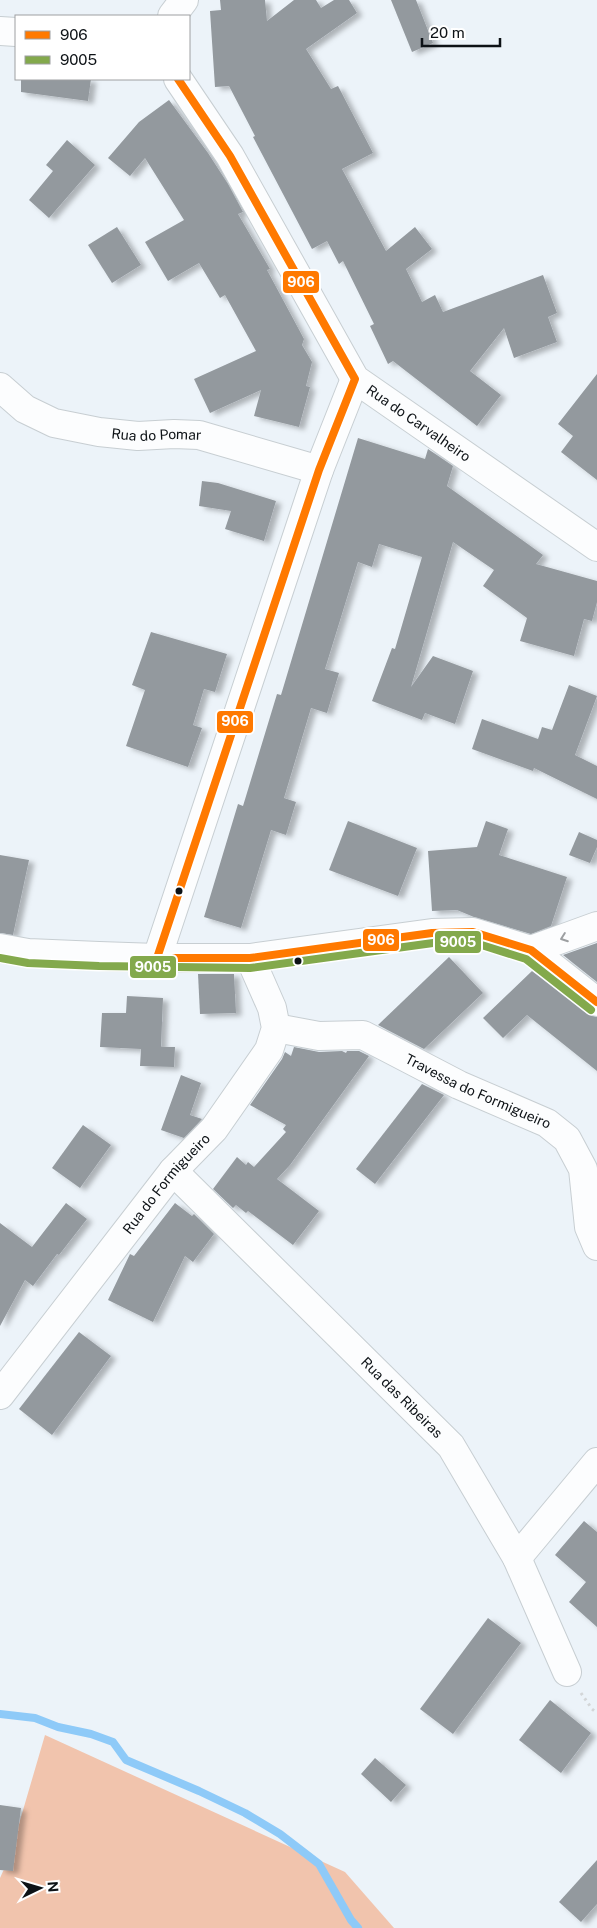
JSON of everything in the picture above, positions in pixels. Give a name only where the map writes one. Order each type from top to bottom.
[{"type":"street","points":[[173,15],[184,0]]},
{"type":"street","points":[[0,31],[15,32]]},
{"type":"street","name":"Rua do Carvalheiro","points":[[179,80],[230,156],[355,379],[597,547]]},
{"type":"street","points":[[157,958],[319,470],[355,379]]},
{"type":"street","name":"Rua do Pomar","points":[[0,387],[25,409],[54,423],[98,432],[138,436],[199,435],[319,470]]},
{"type":"street","points":[[531,950],[597,926]]},
{"type":"street","points":[[0,948],[28,953],[157,958],[250,958],[432,933],[473,932],[531,950],[597,1002]]},
{"type":"street","points":[[250,958],[272,1008],[276,1028]]},
{"type":"street","name":"Rua do Formigueiro","points":[[0,1395],[173,1171],[214,1129],[269,1050],[276,1028]]},
{"type":"street","name":"Travessa do Formigueiro","points":[[276,1028],[320,1036],[363,1035],[459,1086],[547,1123],[567,1139],[583,1169],[589,1227],[597,1246]]},
{"type":"street","name":"Rua das Ribeiras","points":[[173,1171],[451,1446],[517,1558],[567,1672]]},
{"type":"street","points":[[517,1558],[597,1462]]},
{"type":"shaded area","points":[[45,1735],[345,1872],[394,1928],[0,1928],[0,1878],[9,1858]]},
{"type":"building","points":[[220,0],[265,0],[267,21],[294,0],[316,0],[321,8],[334,0],[349,0],[357,13],[306,49],[331,89],[338,86],[373,153],[342,169],[386,251],[415,227],[432,249],[406,269],[422,302],[435,295],[443,312],[543,275],[557,313],[548,317],[557,342],[514,358],[504,328],[470,371],[501,395],[477,426],[393,361],[388,364],[370,326],[374,324],[343,261],[339,264],[327,241],[312,249],[253,137],[255,136],[229,86],[215,87],[210,11],[221,10]]},
{"type":"building","points":[[391,0],[416,0],[433,43],[412,52]]},
{"type":"building","points":[[21,80],[91,80],[88,101],[21,92]]},
{"type":"building","points":[[169,100],[228,184],[243,212],[238,214],[270,269],[267,270],[304,339],[302,345],[312,362],[306,386],[310,387],[299,427],[254,416],[261,390],[210,413],[194,379],[256,351],[225,295],[220,298],[199,263],[168,281],[145,242],[184,220],[145,158],[130,176],[108,158],[139,122]]},
{"type":"building","points":[[67,140],[95,165],[49,218],[29,200],[53,171],[46,165]]},
{"type":"building","points":[[117,227],[141,265],[112,283],[88,245]]},
{"type":"building","points":[[597,374],[597,480],[561,452],[573,436],[558,424]]},
{"type":"building","points":[[358,438],[425,459],[428,449],[453,466],[447,486],[543,555],[536,564],[597,581],[597,602],[592,621],[584,619],[574,656],[520,641],[527,618],[483,586],[494,570],[453,542],[411,687],[433,656],[473,671],[455,724],[425,713],[422,720],[372,701],[392,648],[395,649],[422,557],[379,544],[372,567],[358,562],[325,669],[339,673],[327,713],[311,708],[284,798],[296,802],[286,835],[271,830],[241,928],[204,917],[238,804],[243,806],[277,694],[281,695]]},
{"type":"building","points":[[202,481],[218,483],[276,501],[264,541],[225,529],[231,511],[199,506]]},
{"type":"building","points":[[151,632],[227,654],[215,692],[204,689],[193,725],[202,728],[188,767],[126,746],[145,690],[132,685]]},
{"type":"building","points":[[569,685],[597,696],[575,755],[597,766],[597,799],[534,768],[533,771],[472,749],[482,719],[538,739],[542,727],[552,730]]},
{"type":"building","points":[[348,821],[417,848],[398,896],[329,870]]},
{"type":"building","points":[[486,821],[508,829],[499,855],[567,877],[551,926],[531,934],[457,910],[432,911],[428,851],[477,847]]},
{"type":"building","points":[[579,832],[597,840],[597,847],[590,863],[569,855]]},
{"type":"building","points":[[0,855],[29,860],[13,935],[0,933]]},
{"type":"building","points":[[597,943],[597,982],[563,955]]},
{"type":"building","points":[[449,957],[483,993],[424,1049],[378,1025]]},
{"type":"building","points":[[532,971],[587,1014],[597,1017],[597,1071],[527,1015],[503,1038],[483,1018]]},
{"type":"building","points":[[198,974],[234,974],[236,1013],[200,1014]]},
{"type":"building","points":[[127,996],[163,998],[161,1047],[175,1047],[174,1067],[140,1066],[141,1049],[100,1047],[102,1013],[126,1013]]},
{"type":"building","points":[[294,1047],[319,1052],[342,1051],[346,1053],[347,1051],[359,1051],[369,1056],[290,1165],[277,1179],[319,1211],[293,1245],[248,1211],[246,1213],[236,1205],[233,1208],[213,1189],[237,1157],[246,1165],[248,1162],[254,1167],[286,1132],[283,1129],[286,1125],[250,1105],[285,1052],[291,1056]]},
{"type":"building","points":[[181,1075],[201,1083],[190,1115],[202,1119],[184,1138],[161,1130]]},
{"type":"building","points":[[422,1084],[444,1095],[375,1184],[356,1169]]},
{"type":"building","points":[[83,1125],[111,1145],[80,1188],[52,1168]]},
{"type":"building","points":[[66,1203],[87,1219],[33,1286],[25,1280],[0,1326],[0,1223],[32,1247]]},
{"type":"building","points":[[175,1203],[192,1216],[194,1214],[214,1234],[193,1262],[185,1256],[153,1322],[108,1300],[130,1254],[134,1256]]},
{"type":"building","points":[[79,1332],[111,1356],[52,1435],[19,1409]]},
{"type":"building","points":[[584,1521],[597,1532],[597,1627],[569,1602],[586,1582],[555,1555]]},
{"type":"building","points":[[488,1618],[521,1643],[453,1734],[420,1709]]},
{"type":"building","points":[[550,1700],[591,1733],[561,1773],[519,1740]]},
{"type":"building","points":[[375,1758],[406,1785],[391,1802],[361,1774]]},
{"type":"building","points":[[0,1805],[21,1808],[13,1871],[0,1870]]},
{"type":"building","points":[[597,1860],[597,1904],[581,1922],[559,1902]]},
{"type":"waterway","points":[[0,1714],[35,1718],[58,1727],[91,1734],[113,1742],[126,1760],[245,1813],[280,1834],[319,1864],[351,1920],[358,1928]]},
{"type":"transit line","name":"906","points":[[179,80],[230,156],[355,379],[319,470],[157,958],[250,958],[432,933],[473,932],[531,950],[597,1002]]},
{"type":"transit line","name":"9005","points":[[0,958],[28,963],[99,966],[250,968],[433,943],[472,942],[526,959],[591,1010]]}]
